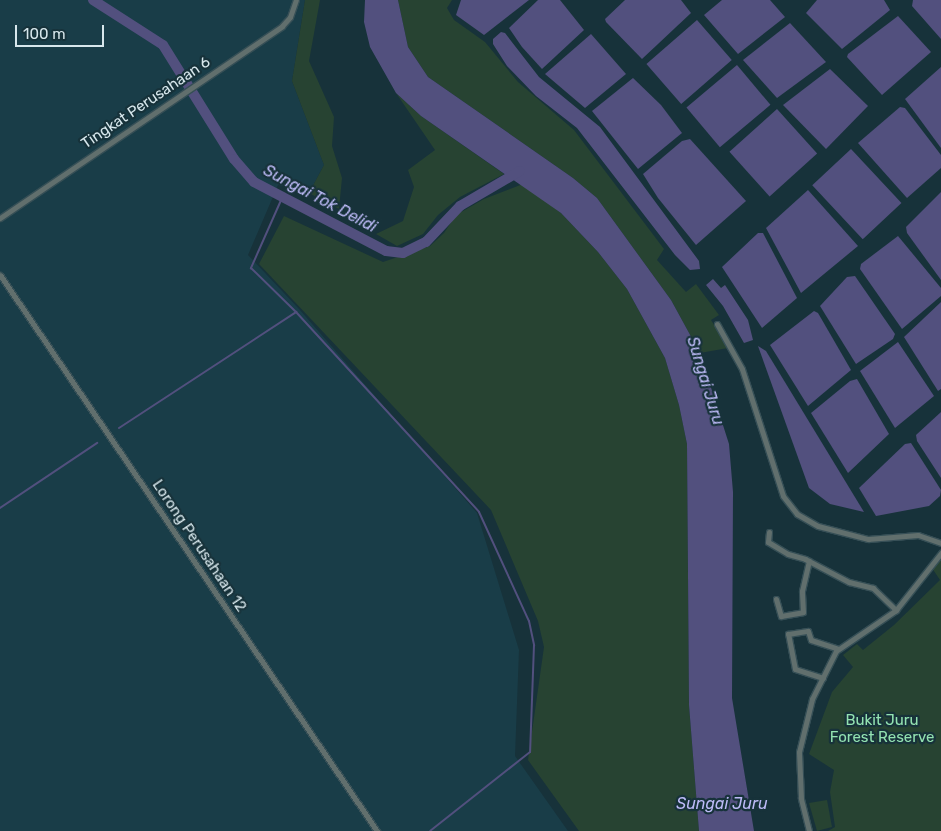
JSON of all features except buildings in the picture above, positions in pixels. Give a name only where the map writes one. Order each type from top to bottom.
[{"type":"street","name":"Tingkat Perusahaan 6","points":[[0,218],[285,24],[296,0]]},
{"type":"street","name":"Lorong Perusahaan 12","points":[[0,274],[377,831]]},
{"type":"street","points":[[717,324],[742,369],[783,496],[797,514],[818,526],[868,539],[918,535],[941,543]]},
{"type":"street","points":[[769,532],[768,542],[788,554],[809,561],[849,582],[873,588],[896,610]]},
{"type":"street","points":[[809,831],[801,798],[799,752],[804,724],[823,678],[838,649],[896,610],[941,553]]},
{"type":"street","points":[[776,599],[781,616],[803,612],[802,591],[809,561]]},
{"type":"street","points":[[823,678],[798,671],[793,666],[788,634],[808,631],[811,640],[838,649]]},
{"type":"shaded area","points":[[0,0],[305,0],[292,81],[324,165],[309,193],[278,185],[248,255],[299,309],[477,513],[519,650],[515,756],[568,831],[0,831]]},
{"type":"green space","points":[[305,0],[320,0],[309,61],[334,117],[332,146],[342,178],[339,209],[309,193],[324,165],[292,81]]},
{"type":"green space","points":[[398,0],[452,0],[447,8],[454,20],[485,42],[518,82],[574,130],[664,249],[657,260],[686,292],[696,284],[719,315],[711,320],[728,348],[700,353],[671,300],[597,198],[573,178],[428,77],[408,47]]},
{"type":"green space","points":[[396,93],[421,116],[504,174],[460,197],[438,215],[423,234],[397,246],[376,234],[403,221],[414,187],[408,170],[435,150]]},
{"type":"green space","points":[[523,184],[561,213],[598,252],[627,289],[665,358],[679,405],[687,444],[689,705],[699,831],[579,831],[528,760],[544,647],[538,621],[491,510],[259,264],[284,216],[383,262],[430,246],[444,233],[456,215],[484,199]]},
{"type":"green space","name":"Bukit Juru Forest Reserve","points":[[941,558],[941,831],[828,831],[835,827],[830,792],[834,770],[809,754],[832,692],[853,667],[843,655],[857,644],[863,650],[894,625],[940,580],[932,568]]},
{"type":"green space","points":[[827,800],[832,827],[817,831],[809,803]]},
{"type":"water","name":"Sungai Juru","points":[[365,0],[398,0],[408,47],[428,77],[573,178],[597,198],[671,300],[700,353],[729,444],[733,492],[732,698],[754,831],[699,831],[689,705],[687,444],[679,405],[665,358],[627,289],[598,252],[561,213],[421,116],[396,93],[370,47],[364,22]]},
{"type":"water","points":[[461,0],[529,0],[484,35],[456,15]]},
{"type":"water","points":[[538,0],[560,0],[584,30],[542,69],[522,47],[509,28]]},
{"type":"water","points":[[625,0],[681,0],[691,13],[642,59],[605,19]]},
{"type":"water","points":[[722,0],[770,0],[785,17],[738,54],[704,15]]},
{"type":"water","points":[[817,0],[884,0],[890,10],[842,49],[806,13]]},
{"type":"water","points":[[913,0],[941,0],[941,39],[912,6]]},
{"type":"water","points":[[898,16],[931,52],[882,95],[847,57],[848,54]]},
{"type":"water","points":[[697,20],[732,60],[681,104],[646,64]]},
{"type":"water","points":[[790,23],[826,62],[777,98],[743,60]]},
{"type":"water","points":[[501,32],[505,33],[539,77],[600,127],[699,261],[700,269],[690,270],[675,255],[577,128],[536,96],[507,66],[493,44],[493,39]]},
{"type":"water","points":[[591,34],[626,74],[585,108],[545,74]]},
{"type":"water","points":[[737,65],[770,105],[720,147],[686,107]]},
{"type":"water","points":[[941,67],[941,148],[905,99]]},
{"type":"water","points":[[830,69],[868,106],[826,149],[783,105]]},
{"type":"water","points":[[633,78],[661,105],[682,133],[638,169],[592,111]]},
{"type":"water","points":[[900,107],[905,108],[941,155],[941,168],[907,198],[858,143]]},
{"type":"water","points":[[777,109],[817,154],[770,196],[729,152]]},
{"type":"water","points":[[690,139],[746,201],[696,245],[658,198],[643,174],[682,141]]},
{"type":"water","points":[[851,149],[901,203],[863,239],[812,185]]},
{"type":"water","points":[[808,190],[858,246],[801,293],[766,228]]},
{"type":"water","points":[[941,192],[941,280],[907,233],[906,227]]},
{"type":"water","points":[[758,233],[763,233],[797,298],[762,328],[722,267]]},
{"type":"water","points":[[898,236],[941,288],[941,296],[902,329],[860,269],[861,264]]},
{"type":"water","points":[[855,276],[895,334],[893,339],[856,364],[820,306],[847,277]]},
{"type":"water","points":[[713,279],[721,288],[725,285],[748,320],[753,340],[744,343],[723,306],[706,285]]},
{"type":"water","points":[[941,302],[941,389],[938,391],[904,337]]},
{"type":"water","points":[[814,311],[818,313],[851,370],[808,406],[770,345]]},
{"type":"water","points":[[898,342],[934,396],[895,428],[860,371]]},
{"type":"water","points":[[758,346],[766,351],[864,512],[830,504],[809,488]]},
{"type":"water","points":[[857,379],[889,434],[848,473],[811,413],[850,381]]},
{"type":"water","points":[[941,412],[941,478],[917,441],[916,435]]},
{"type":"water","points":[[911,443],[941,490],[940,496],[929,506],[876,516],[859,488],[905,444]]},
{"type":"waterway","name":"Sungai Tok Delidi","points":[[93,0],[163,45],[234,159],[254,182],[386,251],[403,253],[426,242],[460,206],[520,171]]},
{"type":"waterway","points":[[282,198],[251,268],[296,312],[479,512],[529,621],[534,645],[530,752],[430,831]]},
{"type":"waterway","points":[[119,428],[296,312]]},
{"type":"waterway","points":[[0,508],[97,443]]}]
